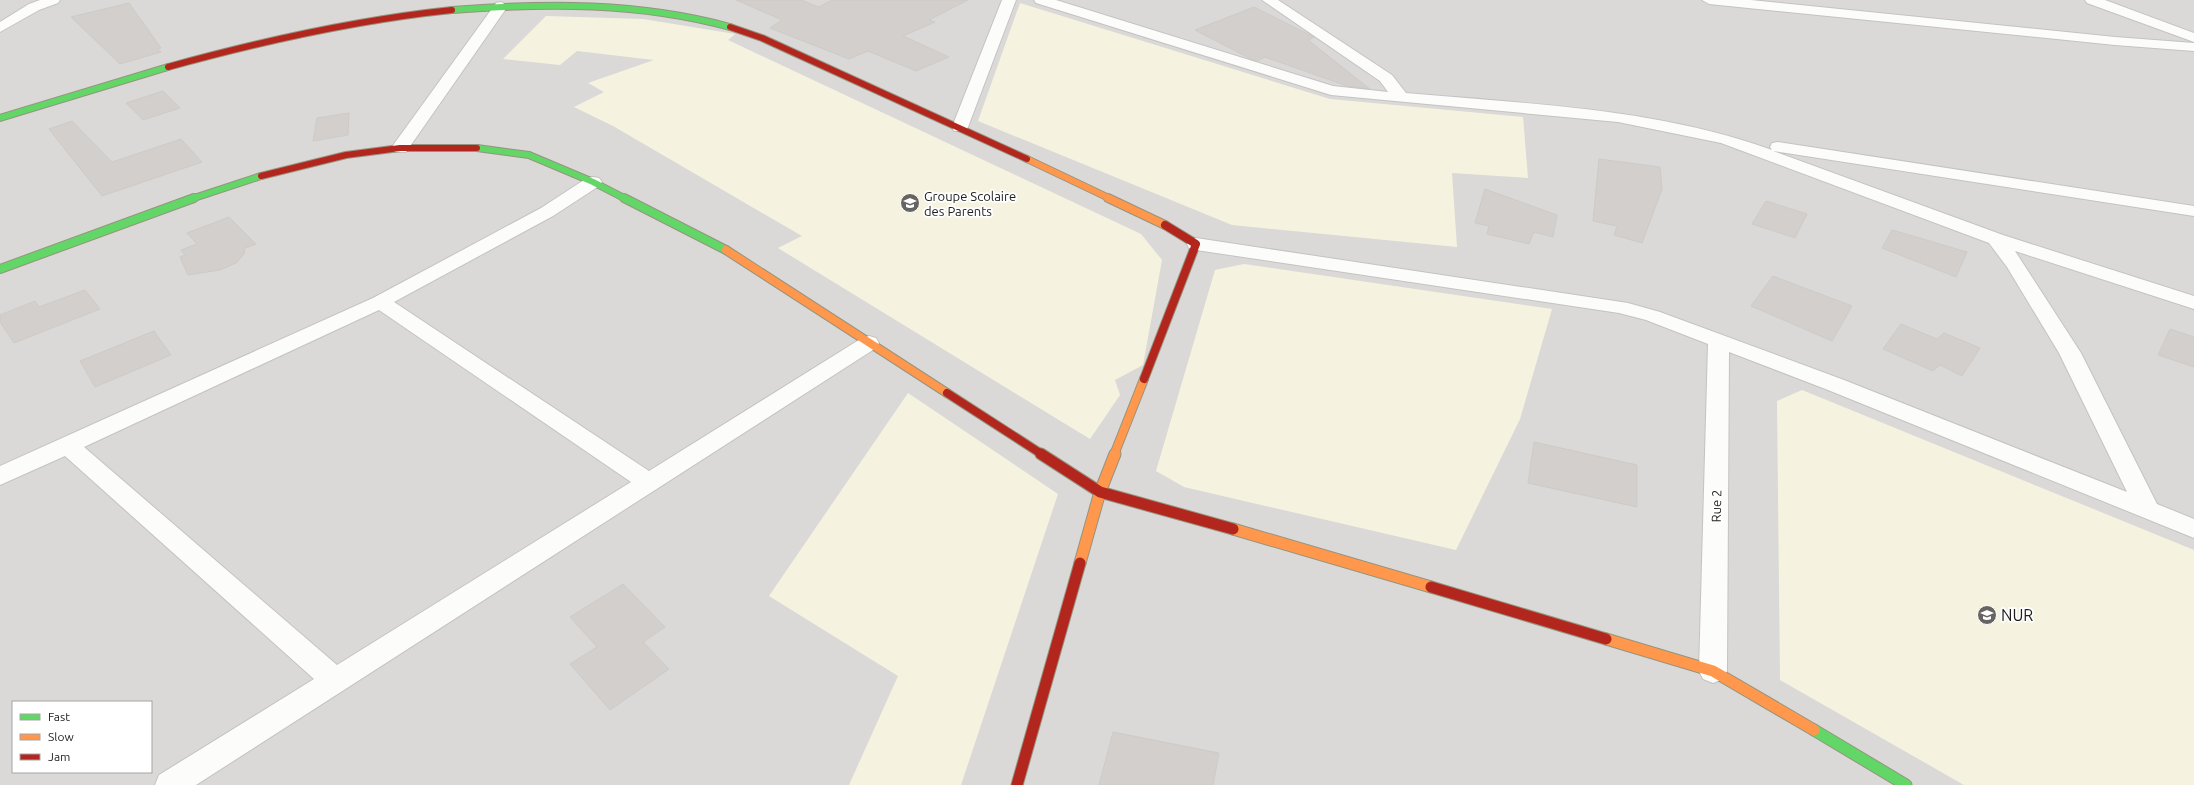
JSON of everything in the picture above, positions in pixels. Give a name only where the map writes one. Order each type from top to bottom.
[{"type":"street","points":[[0,28],[34,8],[53,0]]},
{"type":"street","points":[[960,127],[1009,0]]},
{"type":"street","points":[[1042,0],[1331,90],[1349,94],[1618,117],[1725,139],[2194,211]]},
{"type":"street","points":[[1269,0],[1386,78],[1401,98]]},
{"type":"street","points":[[1709,0],[2115,41],[2194,47]]},
{"type":"street","points":[[2092,0],[2194,38]]},
{"type":"street","points":[[400,148],[501,6]]},
{"type":"street","points":[[0,118],[193,60],[318,28],[452,10],[501,6],[591,6],[670,11],[722,23],[762,38],[960,127],[1158,221],[1196,244],[1621,307],[1653,316],[1843,388],[2194,529]]},
{"type":"street","points":[[1725,139],[1996,239],[2194,303]]},
{"type":"street","points":[[0,269],[202,195],[279,170],[346,155],[400,148],[484,148],[529,155],[593,182],[716,244],[1100,492],[1294,547],[1712,671],[1906,785]]},
{"type":"street","points":[[0,476],[380,302],[547,212],[593,182]]},
{"type":"street","points":[[1996,239],[2016,266],[2070,353],[2147,509]]},
{"type":"street","points":[[1017,785],[1100,492],[1196,244]]},
{"type":"street","points":[[380,302],[648,482]]},
{"type":"street","name":"Rue 2","points":[[1712,671],[1719,341]]},
{"type":"street","points":[[170,785],[869,343]]},
{"type":"street","points":[[67,446],[335,680]]},
{"type":"shaded area","points":[[0,0],[2194,0],[2194,785],[0,785]]},
{"type":"shaded area","points":[[1020,3],[1330,99],[1523,117],[1528,178],[1452,173],[1457,247],[1232,225],[978,121]]},
{"type":"shaded area","name":"Groupe Scolaire des Parents","points":[[546,16],[643,19],[735,34],[728,40],[1141,234],[1162,260],[1143,365],[1115,380],[1120,395],[1090,439],[778,248],[802,236],[613,126],[574,107],[604,92],[588,83],[654,60],[577,51],[560,65],[503,59]]},
{"type":"shaded area","points":[[1244,264],[1552,309],[1520,419],[1456,550],[1184,487],[1156,471],[1215,270]]},
{"type":"shaded area","name":"NUR","points":[[1802,390],[2194,550],[2194,785],[1964,785],[1780,680],[1777,401]]},
{"type":"shaded area","points":[[908,393],[1058,494],[961,785],[849,785],[898,676],[769,596]]},
{"type":"building","points":[[736,0],[801,0],[819,7],[832,0],[968,0],[929,20],[935,22],[903,36],[949,57],[916,71],[868,51],[849,59],[770,28],[782,20]]},
{"type":"building","points":[[129,3],[161,48],[157,49],[161,52],[120,64],[71,17]]},
{"type":"building","points":[[1254,7],[1314,37],[1308,40],[1370,89],[1347,86],[1265,57],[1257,61],[1253,60],[1195,30]]},
{"type":"building","points":[[163,91],[180,108],[143,120],[126,103]]},
{"type":"building","points":[[349,113],[348,135],[313,141],[317,118]]},
{"type":"building","points":[[72,121],[112,162],[181,139],[202,162],[102,196],[49,129]]},
{"type":"building","points":[[1599,159],[1660,167],[1662,189],[1642,243],[1614,235],[1617,226],[1593,221]]},
{"type":"building","points":[[1485,189],[1557,215],[1553,237],[1534,232],[1529,244],[1487,234],[1489,226],[1475,223]]},
{"type":"building","points":[[1766,201],[1807,214],[1795,238],[1752,224]]},
{"type":"building","points":[[229,217],[256,244],[245,248],[244,254],[236,263],[220,270],[188,275],[180,257],[185,255],[181,250],[197,244],[187,233]]},
{"type":"building","points":[[1892,230],[1967,252],[1956,277],[1882,248]]},
{"type":"building","points":[[1773,276],[1852,306],[1832,341],[1751,306]]},
{"type":"building","points":[[85,290],[100,309],[14,343],[0,322],[0,315],[35,301],[39,307]]},
{"type":"building","points":[[1901,324],[1937,339],[1944,333],[1980,348],[1962,376],[1940,365],[1933,371],[1883,349]]},
{"type":"building","points":[[2170,329],[2194,337],[2194,367],[2158,355]]},
{"type":"building","points":[[154,331],[171,355],[95,387],[80,361]]},
{"type":"building","points":[[1534,442],[1637,465],[1637,507],[1528,483]]},
{"type":"building","points":[[623,584],[665,627],[643,642],[669,669],[610,710],[570,664],[597,647],[570,617]]},
{"type":"building","points":[[1113,732],[1219,753],[1213,785],[1099,785]]},
{"type":"traffic: fast","points":[[452,10],[556,5],[629,8],[698,18],[730,27]]},
{"type":"traffic: fast","points":[[0,118],[168,67]]},
{"type":"traffic: fast","points":[[477,148],[529,155],[593,182],[726,250]]},
{"type":"traffic: fast","points":[[0,269],[202,195],[261,176]]},
{"type":"traffic: fast","points":[[1814,730],[1906,785]]},
{"type":"traffic: slow","points":[[1027,159],[1165,225]]},
{"type":"traffic: slow","points":[[726,250],[947,393]]},
{"type":"traffic: slow","points":[[1080,563],[1100,492],[1144,379]]},
{"type":"traffic: slow","points":[[1233,529],[1431,587]]},
{"type":"traffic: slow","points":[[1606,639],[1713,671],[1814,730]]},
{"type":"traffic: jam","points":[[168,67],[308,31],[380,18],[452,10]]},
{"type":"traffic: jam","points":[[730,27],[762,38],[1027,159]]},
{"type":"traffic: jam","points":[[261,176],[346,155],[400,148],[477,148]]},
{"type":"traffic: jam","points":[[1144,379],[1196,244],[1165,225]]},
{"type":"traffic: jam","points":[[947,393],[1100,492],[1233,529]]},
{"type":"traffic: jam","points":[[1017,785],[1080,563]]},
{"type":"traffic: jam","points":[[1431,587],[1606,639]]},
{"type":"place","name":"Groupe Scolaire des Parents","points":[[910,203]]},
{"type":"place","name":"NUR","points":[[1987,615]]}]
